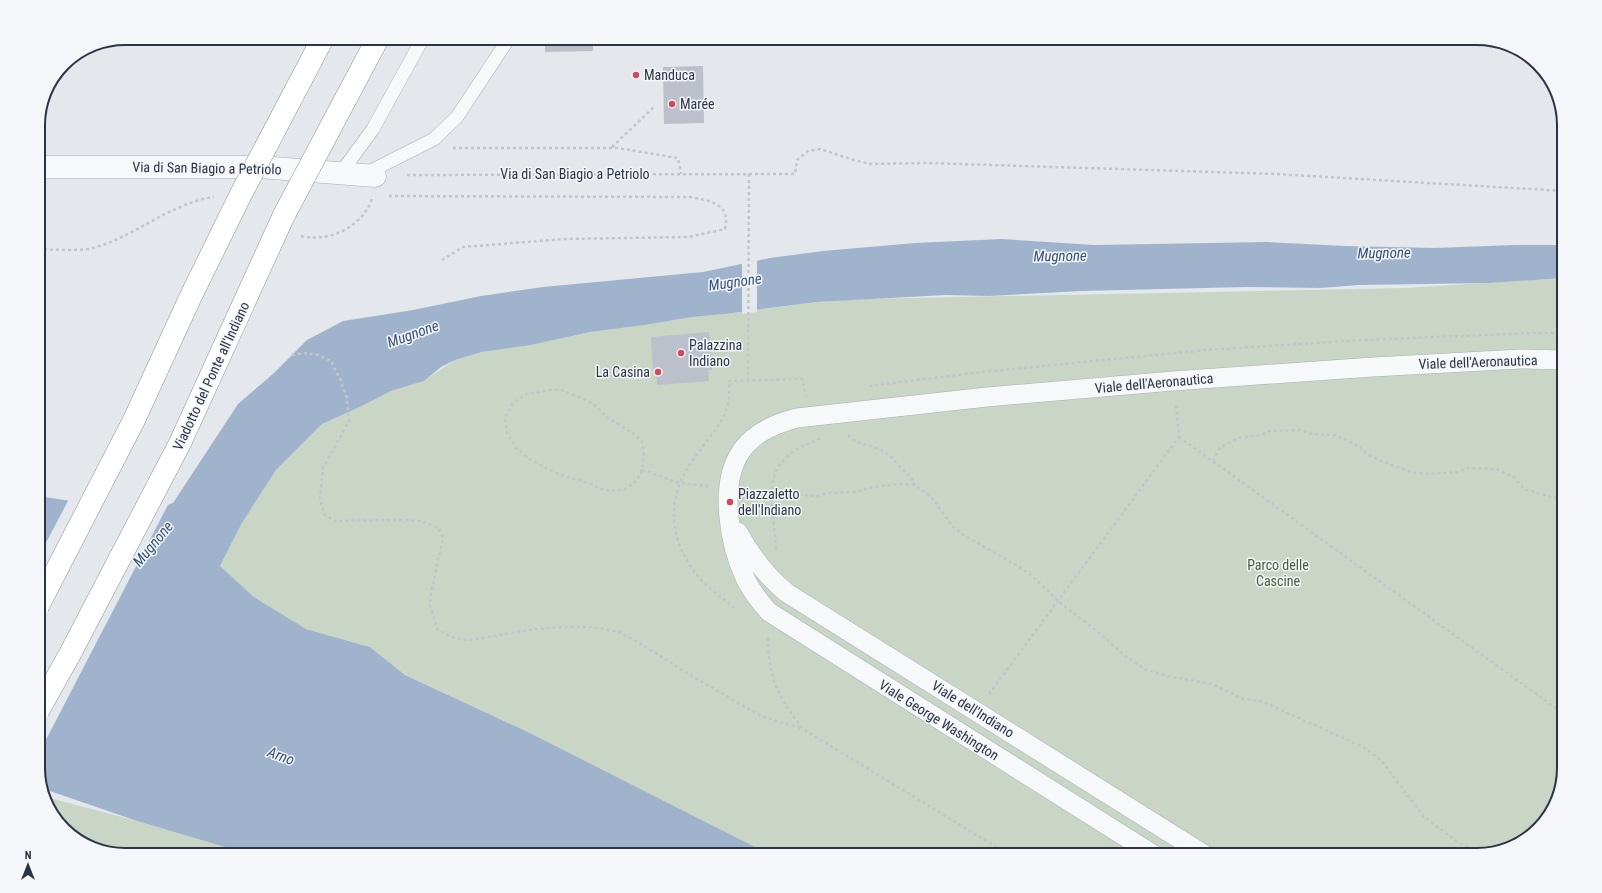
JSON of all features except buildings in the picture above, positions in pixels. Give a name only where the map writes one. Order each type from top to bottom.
[{"type":"highway","points":[[45,592],[134,420],[190,298],[241,194],[319,45]]},
{"type":"highway","name":"Viadotto del Ponte all'Indiano","points":[[45,698],[71,652],[180,442],[284,215],[374,45]]},
{"type":"street","name":"Via di San Biagio a Petriolo","points":[[45,167],[260,167],[369,175]]},
{"type":"street","name":"Viale dell'Aeronautica","points":[[745,560],[730,518],[729,489],[733,466],[743,449],[752,440],[767,429],[797,418],[987,397],[1173,381],[1373,367],[1521,359],[1557,360]]},
{"type":"street","name":"Viale dell'Indiano","points":[[745,560],[787,593],[1194,848]]},
{"type":"street","name":"Viale George Washington","points":[[745,560],[752,590],[769,612],[1143,848]]},
{"type":"lane","points":[[340,174],[373,129],[419,45]]},
{"type":"lane","points":[[369,175],[434,139],[457,117],[504,45]]},
{"type":"path","points":[[612,148],[655,106]]},
{"type":"path","points":[[414,149],[612,148],[678,158],[681,174]]},
{"type":"path","name":"Via di San Biagio a Petriolo","points":[[401,175],[795,174],[797,160],[808,151],[820,149],[870,164],[927,163],[1276,174],[1557,191]]},
{"type":"path","points":[[748,381],[749,173]]},
{"type":"path","points":[[389,196],[690,197],[710,201],[722,208],[725,214],[725,229],[689,237],[564,239],[463,247],[442,260]]},
{"type":"path","points":[[292,355],[305,353],[318,355],[331,361],[347,398],[349,421],[323,468],[320,498],[324,514],[334,521],[420,521],[439,528],[443,538],[431,593],[430,606],[438,630],[451,637],[469,640],[536,629],[564,627],[592,627],[619,632],[636,640],[686,672],[761,716],[803,729],[998,848]]},
{"type":"path","points":[[729,381],[802,379]]},
{"type":"path","points":[[977,711],[1179,437],[1173,381]]},
{"type":"path","points":[[548,390],[562,390],[578,395],[592,403],[608,418],[634,434],[642,442],[644,455],[642,470],[636,481],[626,489],[610,491],[558,474],[531,460],[516,448],[506,432],[505,418],[513,403],[527,394],[548,390]]},
{"type":"path","points":[[1176,405],[1183,404]]},
{"type":"path","points":[[839,414],[849,435],[855,441],[864,443],[888,454],[899,467],[910,474],[915,486]]},
{"type":"path","points":[[1213,461],[1220,448],[1238,438],[1260,435],[1270,431],[1300,430],[1311,434],[1334,435],[1357,445],[1368,455],[1410,472],[1426,474],[1457,472],[1469,468],[1497,469],[1515,478],[1524,489],[1557,498]]},
{"type":"path","points":[[841,436],[856,435]]},
{"type":"path","points":[[1179,437],[1557,709]]},
{"type":"path","points":[[774,582],[776,551],[771,493],[772,480],[782,461],[798,450],[826,438]]},
{"type":"path","points":[[642,470],[680,483]]},
{"type":"path","points":[[771,493],[817,496],[827,493],[854,492],[879,486],[899,484],[915,486],[932,498],[953,527],[1032,576],[1058,601],[1097,631],[1124,655],[1146,670],[1168,676],[1212,684],[1243,699],[1261,701],[1363,747],[1381,760],[1424,817],[1459,843],[1469,848]]},
{"type":"path","points":[[768,633],[769,663],[773,679],[787,709],[803,729]]},
{"type":"green space","name":"Parco delle Cascine","points":[[1557,278],[1556,778],[1551,798],[1540,817],[1526,831],[1517,837],[1497,845],[1477,848],[757,848],[528,732],[405,675],[370,647],[306,629],[254,597],[220,566],[242,523],[276,470],[322,424],[391,391],[424,381],[455,360],[482,352],[531,345],[590,332],[692,317],[816,302],[863,299],[1406,288]]},
{"type":"green space","points":[[51,798],[137,821],[228,848],[125,848],[105,845],[85,837],[72,828],[65,821]]},
{"type":"water","points":[[1002,239],[1094,245],[1267,242],[1345,246],[1435,248],[1557,245],[1557,278],[1490,283],[1359,285],[1320,288],[1245,287],[1081,291],[988,296],[946,295],[816,302],[692,317],[590,332],[531,345],[482,352],[455,360],[441,367],[424,381],[391,391],[322,424],[276,470],[242,523],[220,566],[254,597],[306,629],[370,647],[405,675],[528,732],[757,848],[228,848],[137,821],[48,791],[45,773],[45,497],[137,511],[153,509],[173,503],[238,404],[274,373],[307,340],[343,321],[413,310],[481,296],[543,287],[703,272],[770,258],[823,251],[915,243]]},
{"type":"pier","points":[[757,259],[757,312],[742,314],[742,262]]},
{"type":"pier","points":[[69,499],[137,509],[153,507],[170,501],[45,742],[45,545]]},
{"type":"place","name":"Manduca","points":[[636,75]]},
{"type":"place","name":"Marée","points":[[672,104]]},
{"type":"place","name":"Palazzina Indiano","points":[[681,353]]},
{"type":"place","name":"La Casina","points":[[658,372]]},
{"type":"place","name":"Piazzaletto dell'Indiano","points":[[730,502]]},
{"type":"water label","name":"Mugnone","points":[[1384,253]]},
{"type":"water label","name":"Mugnone","points":[[1060,256]]},
{"type":"water label","name":"Mugnone","points":[[735,282]]},
{"type":"water label","name":"Mugnone","points":[[413,334]]},
{"type":"water label","name":"Mugnone","points":[[153,544]]},
{"type":"water label","name":"Arno","points":[[281,756]]}]
